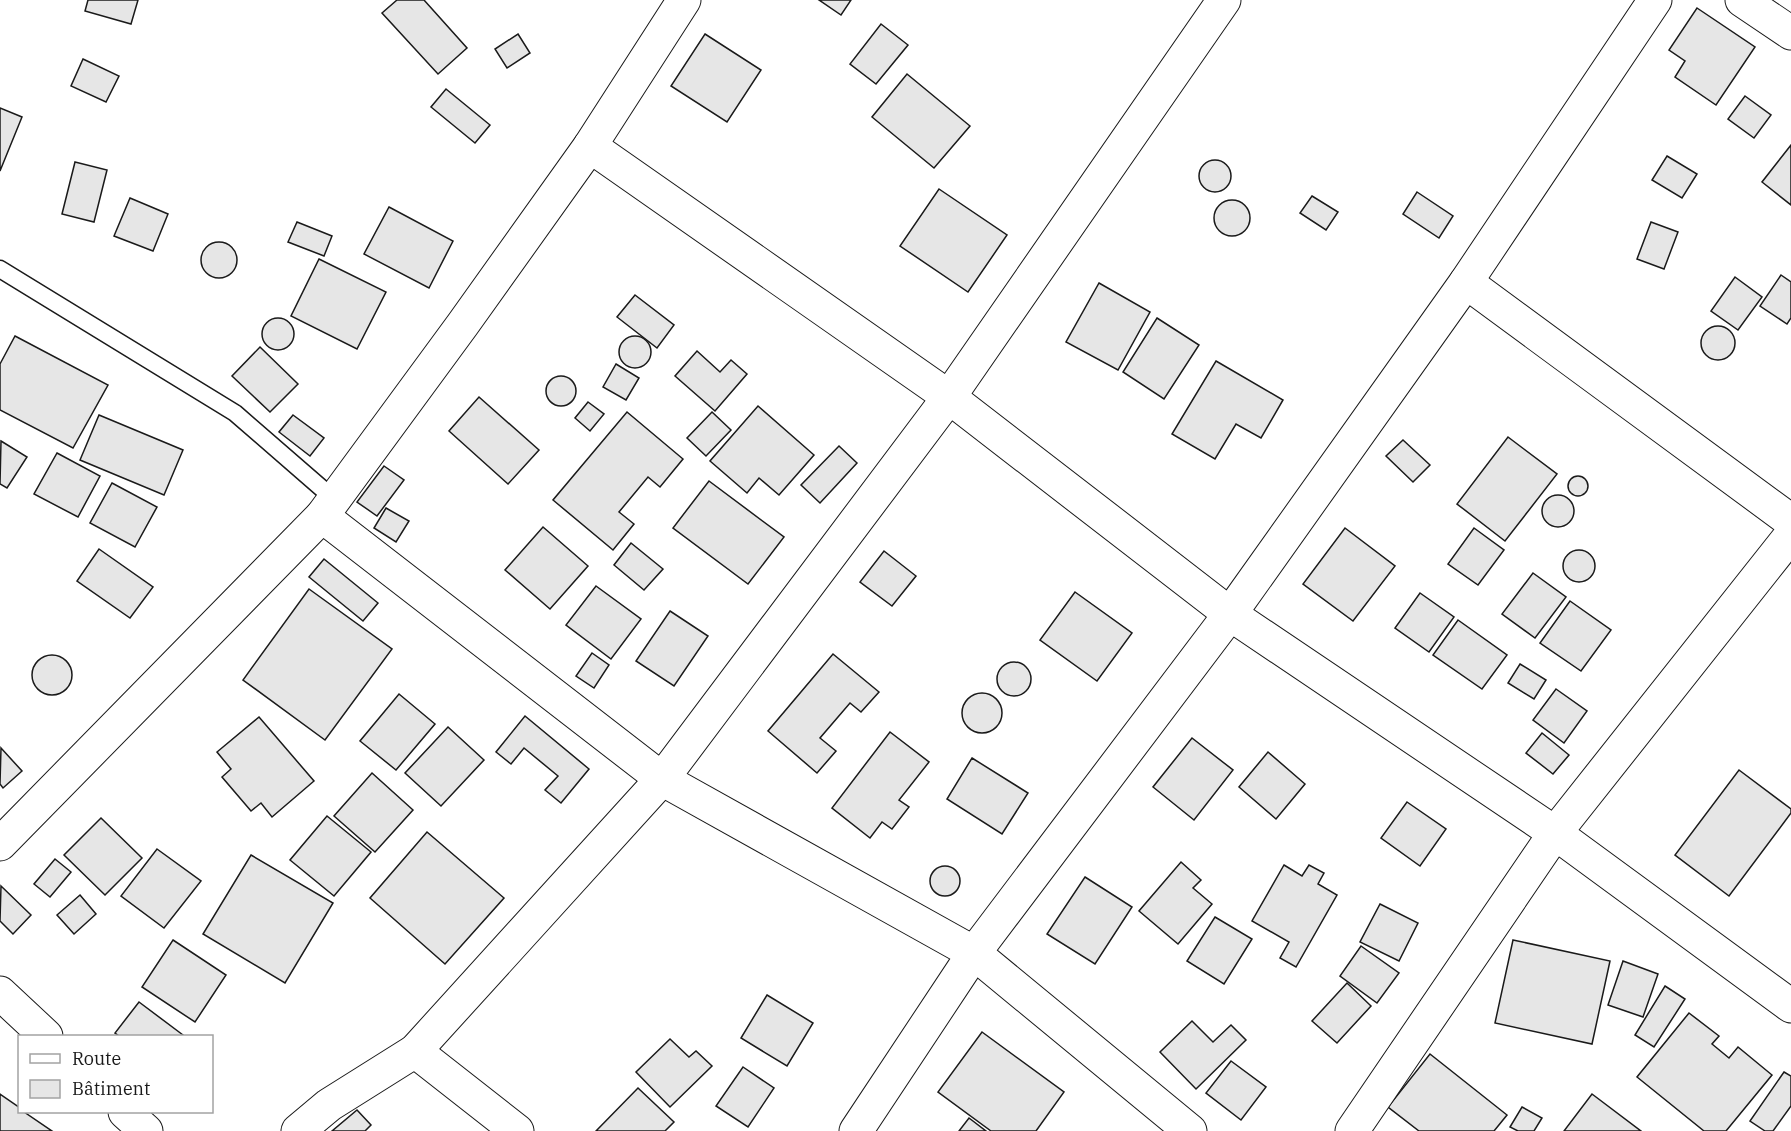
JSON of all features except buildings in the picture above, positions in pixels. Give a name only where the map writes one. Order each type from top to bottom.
[{"type":"street","points":[[0,844],[328,508],[590,146],[684,0]]},
{"type":"street","points":[[298,1131],[329,1105],[415,1051],[662,779],[949,397],[1224,0]]},
{"type":"street","points":[[856,1131],[974,954],[1230,614],[1466,282],[1655,0]]},
{"type":"street","points":[[1742,0],[1791,33]]},
{"type":"street","points":[[590,146],[949,397],[1230,614],[1555,833],[1791,1006]]},
{"type":"street","points":[[1466,282],[1791,521]]},
{"type":"street","points":[[328,508],[662,779],[974,954],[1190,1131]]},
{"type":"street","points":[[1352,1131],[1555,833],[1791,535]]},
{"type":"street","points":[[0,993],[45,1035]]},
{"type":"street","points":[[415,1051],[517,1131]]},
{"type":"street","points":[[126,1113],[146,1131]]},
{"type":"lane","points":[[0,269],[235,413],[328,508]]}]
